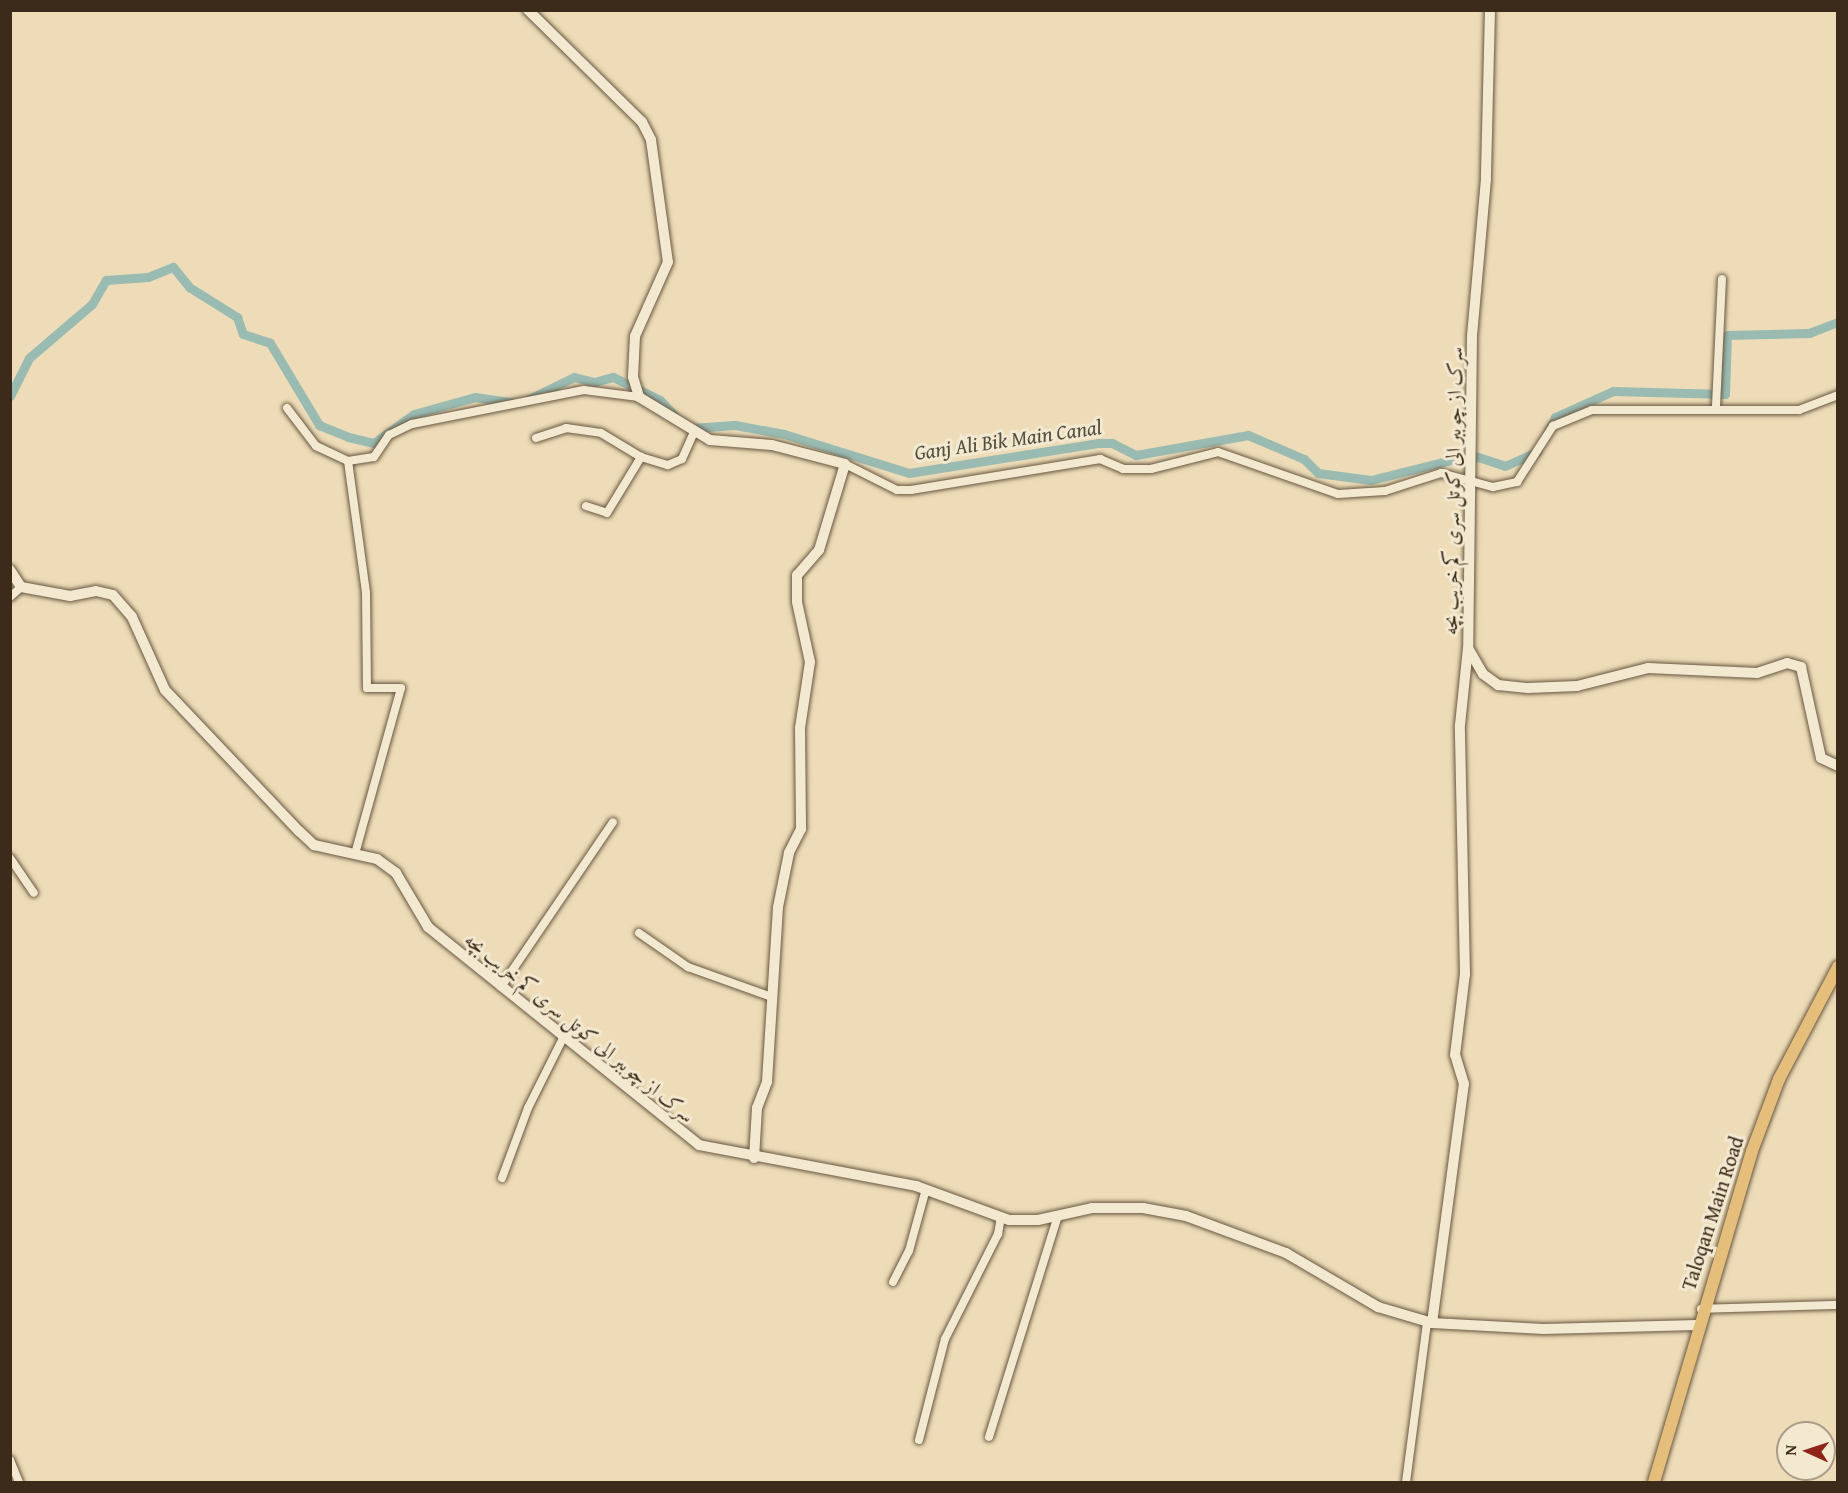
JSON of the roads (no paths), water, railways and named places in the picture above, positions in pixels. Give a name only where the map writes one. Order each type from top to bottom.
[{"type":"main road","name":"Taloqan Main Road","points":[[1654,1482],[1701,1309],[1779,1079],[1838,967]]},
{"type":"street","points":[[528,10],[642,123],[651,140],[668,262],[635,336],[633,377],[639,398]]},
{"type":"street","name":"سرک از چوببر الی کوتل سری کم خریب بچه","points":[[1490,10],[1486,178],[1472,336],[1468,648],[1483,674],[1498,685],[1528,688],[1577,686],[1648,668],[1757,673],[1787,663],[1800,667],[1821,758],[1838,766]]},
{"type":"street","points":[[1716,406],[1722,279]]},
{"type":"street","points":[[287,408],[316,446],[348,461],[374,457],[389,435],[412,424],[584,390],[639,398],[710,440],[772,445],[845,464],[897,490],[1100,459],[1123,469],[1151,469],[1218,452],[1338,494],[1385,491],[1441,473],[1493,487],[1517,482],[1553,426],[1592,410],[1716,406],[1799,410],[1838,396]]},
{"type":"street","points":[[536,438],[579,428],[601,433],[641,458],[677,464],[694,432]]},
{"type":"street","points":[[586,506],[607,513],[641,458]]},
{"type":"street","points":[[348,461],[366,593],[367,688],[400,688],[355,854]]},
{"type":"street","points":[[753,1158],[757,1108],[767,1082],[772,997],[780,940],[778,907],[789,853],[801,829],[800,728],[810,662],[797,575],[819,550],[845,464]]},
{"type":"street","points":[[10,570],[21,587],[10,597]]},
{"type":"street","name":"سرک از چوببر الی کوتل سری کم خریب بچه","points":[[21,587],[70,596],[96,591],[114,595],[132,617],[165,690],[314,844],[377,859],[396,873],[428,927],[679,1134],[699,1145],[753,1158],[801,1162],[926,1189],[1001,1217],[1058,1215],[1092,1208],[1137,1208],[1186,1216],[1286,1253],[1365,1300],[1429,1322],[1544,1329],[1697,1325]]},
{"type":"street","points":[[1406,1482],[1464,1084],[1455,1055],[1465,974],[1460,725],[1468,648]]},
{"type":"street","points":[[501,987],[613,822]]},
{"type":"street","points":[[10,858],[34,893]]},
{"type":"street","points":[[639,933],[688,967],[772,997]]},
{"type":"street","points":[[502,1178],[528,1108],[563,1038]]},
{"type":"street","points":[[893,1282],[909,1251],[926,1189]]},
{"type":"street","points":[[989,1437],[1058,1215]]},
{"type":"street","points":[[919,1440],[945,1339],[998,1234],[1001,1217]]},
{"type":"street","points":[[1701,1309],[1838,1305]]},
{"type":"street","points":[[10,1460],[19,1482]]},
{"type":"waterway","name":"Ganj Ali Bik Main Canal","points":[[10,396],[29,358],[92,304],[106,280],[148,277],[173,267],[189,287],[237,317],[243,334],[270,343],[319,425],[348,437],[374,443],[414,414],[475,397],[516,403]]},
{"type":"waterway","name":"Ganj Ali Bik Main Canal","points":[[1547,433],[1555,417],[1613,391],[1725,394],[1727,335],[1809,333],[1838,322]]},
{"type":"waterway","name":"Ganj Ali Bik Main Canal","points":[[529,399],[574,377],[594,382],[613,377],[660,400],[675,416]]},
{"type":"waterway","name":"Ganj Ali Bik Main Canal","points":[[691,428],[735,425],[784,434],[909,473],[1098,443],[1112,443],[1136,455],[1248,435],[1304,459],[1318,473],[1371,480],[1455,459],[1478,457],[1505,466],[1538,451]]}]
